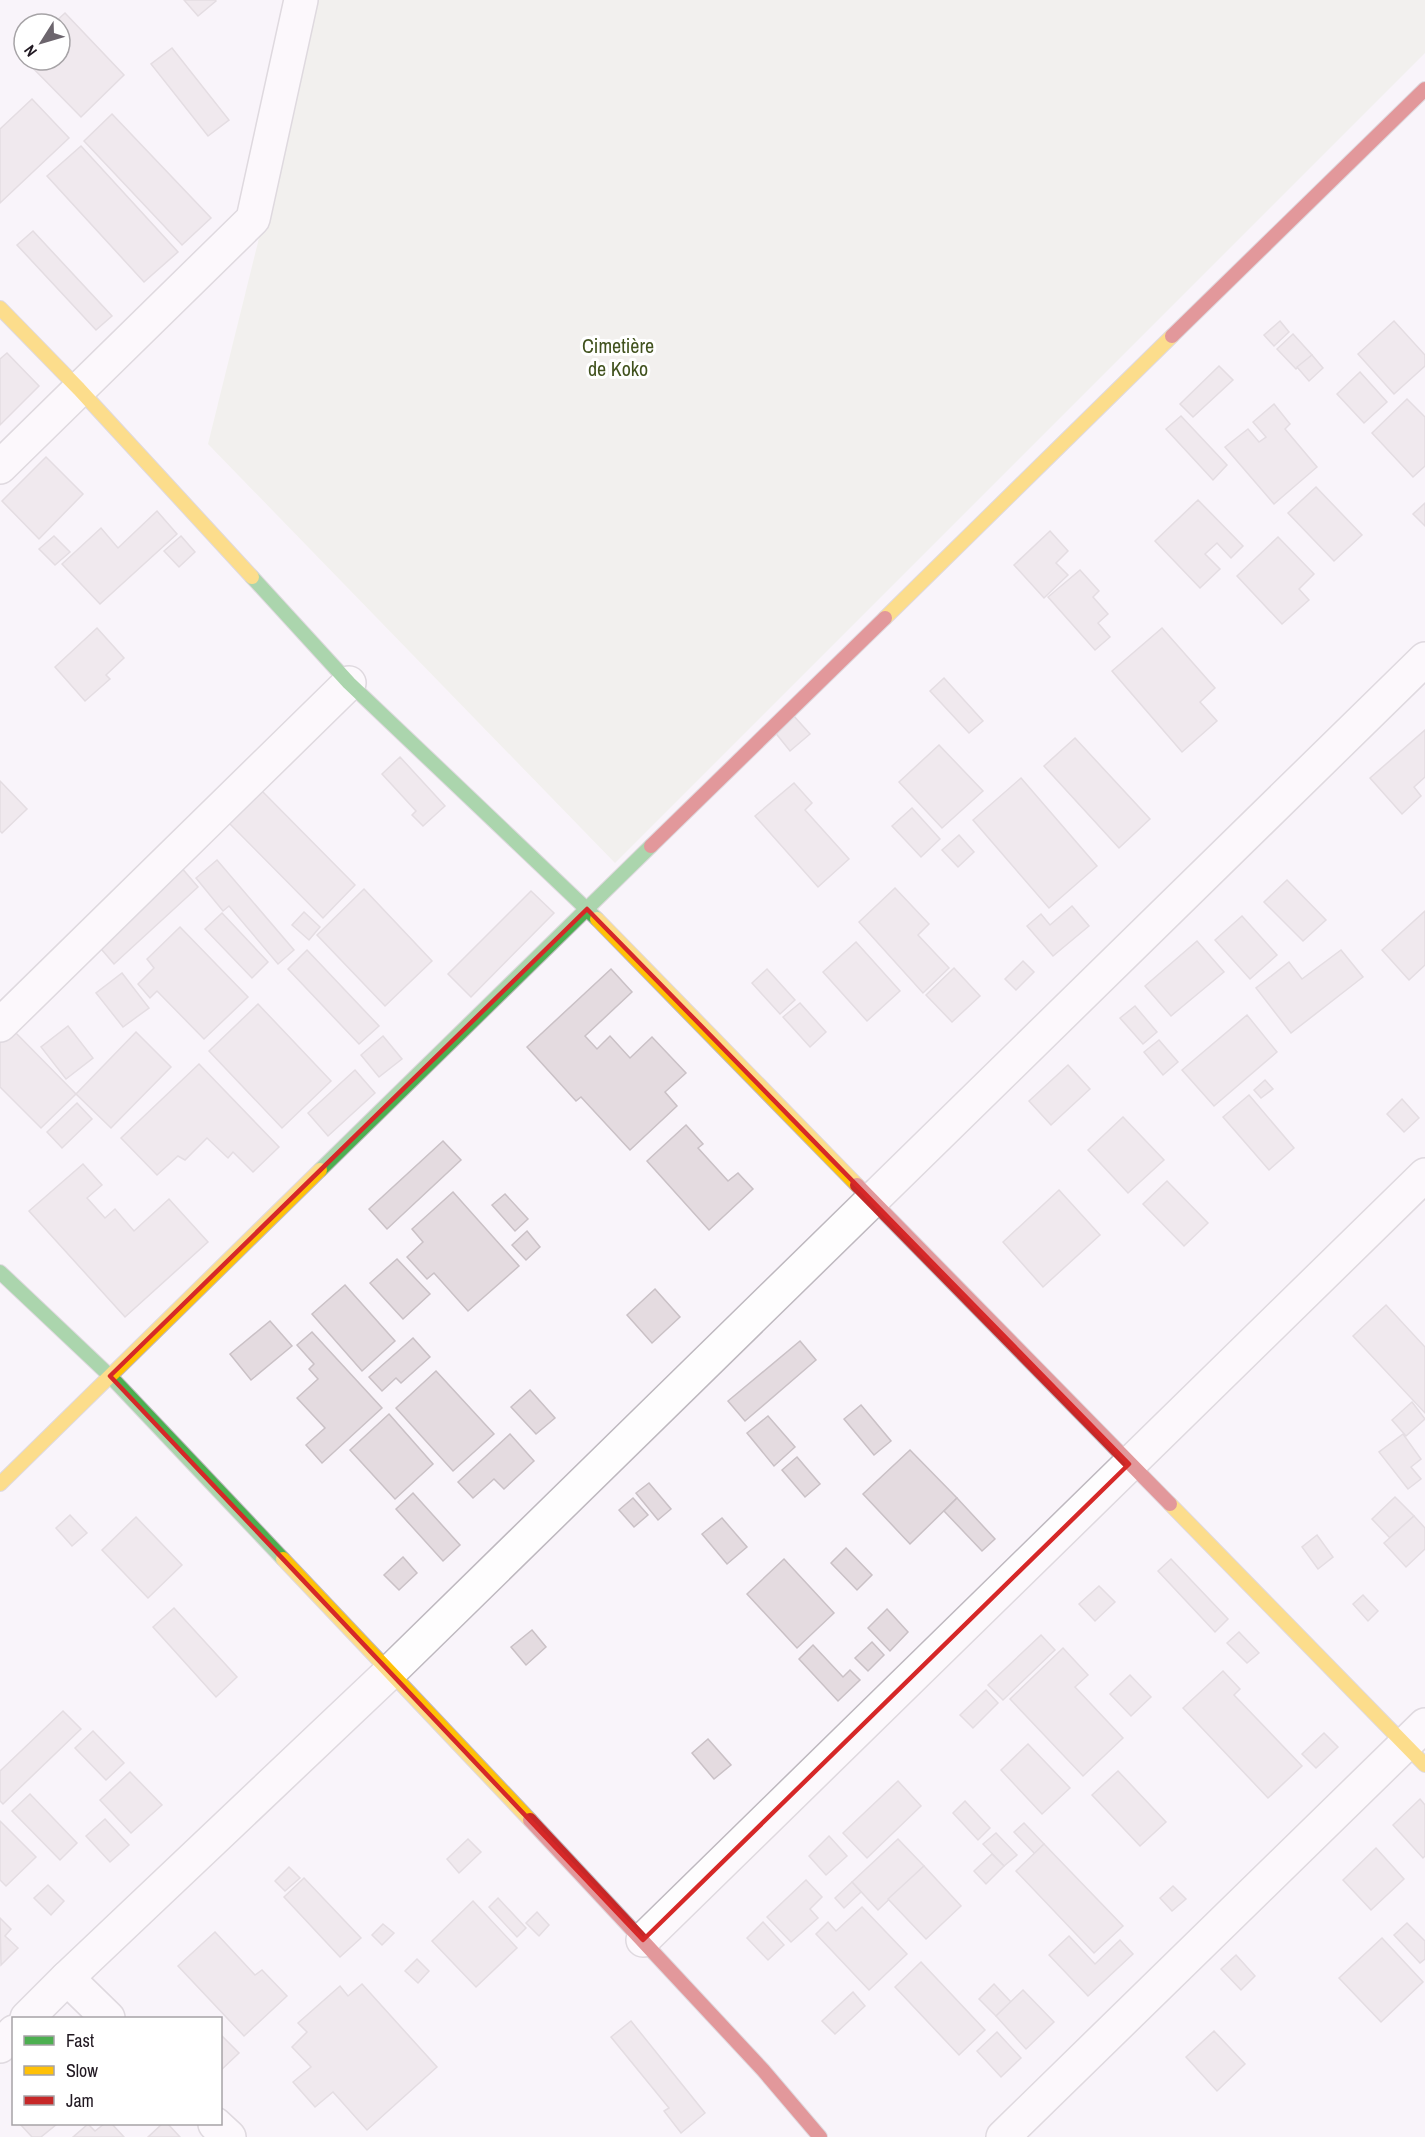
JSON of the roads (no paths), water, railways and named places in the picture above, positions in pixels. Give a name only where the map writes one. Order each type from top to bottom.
[{"type":"street","points":[[0,466],[253,219],[301,0]]},
{"type":"street","points":[[0,1484],[1425,89]]},
{"type":"street","points":[[0,308],[79,389],[349,683],[587,909],[1129,1464],[1418,1745],[1002,2137]]},
{"type":"street","points":[[29,2017],[67,1978],[390,1672],[1425,659]]},
{"type":"street","points":[[0,1025],[349,683]]},
{"type":"street","points":[[643,1940],[1425,1175]]},
{"type":"street","points":[[0,1272],[110,1376],[643,1940],[763,2070],[820,2137]]},
{"type":"street","points":[[67,1978],[106,2017]]},
{"type":"street","points":[[0,2046],[12,2034]]},
{"type":"street","points":[[216,2125],[229,2137]]},
{"type":"park label","name":"Cimetière de Koko","points":[[618,356]]}]
